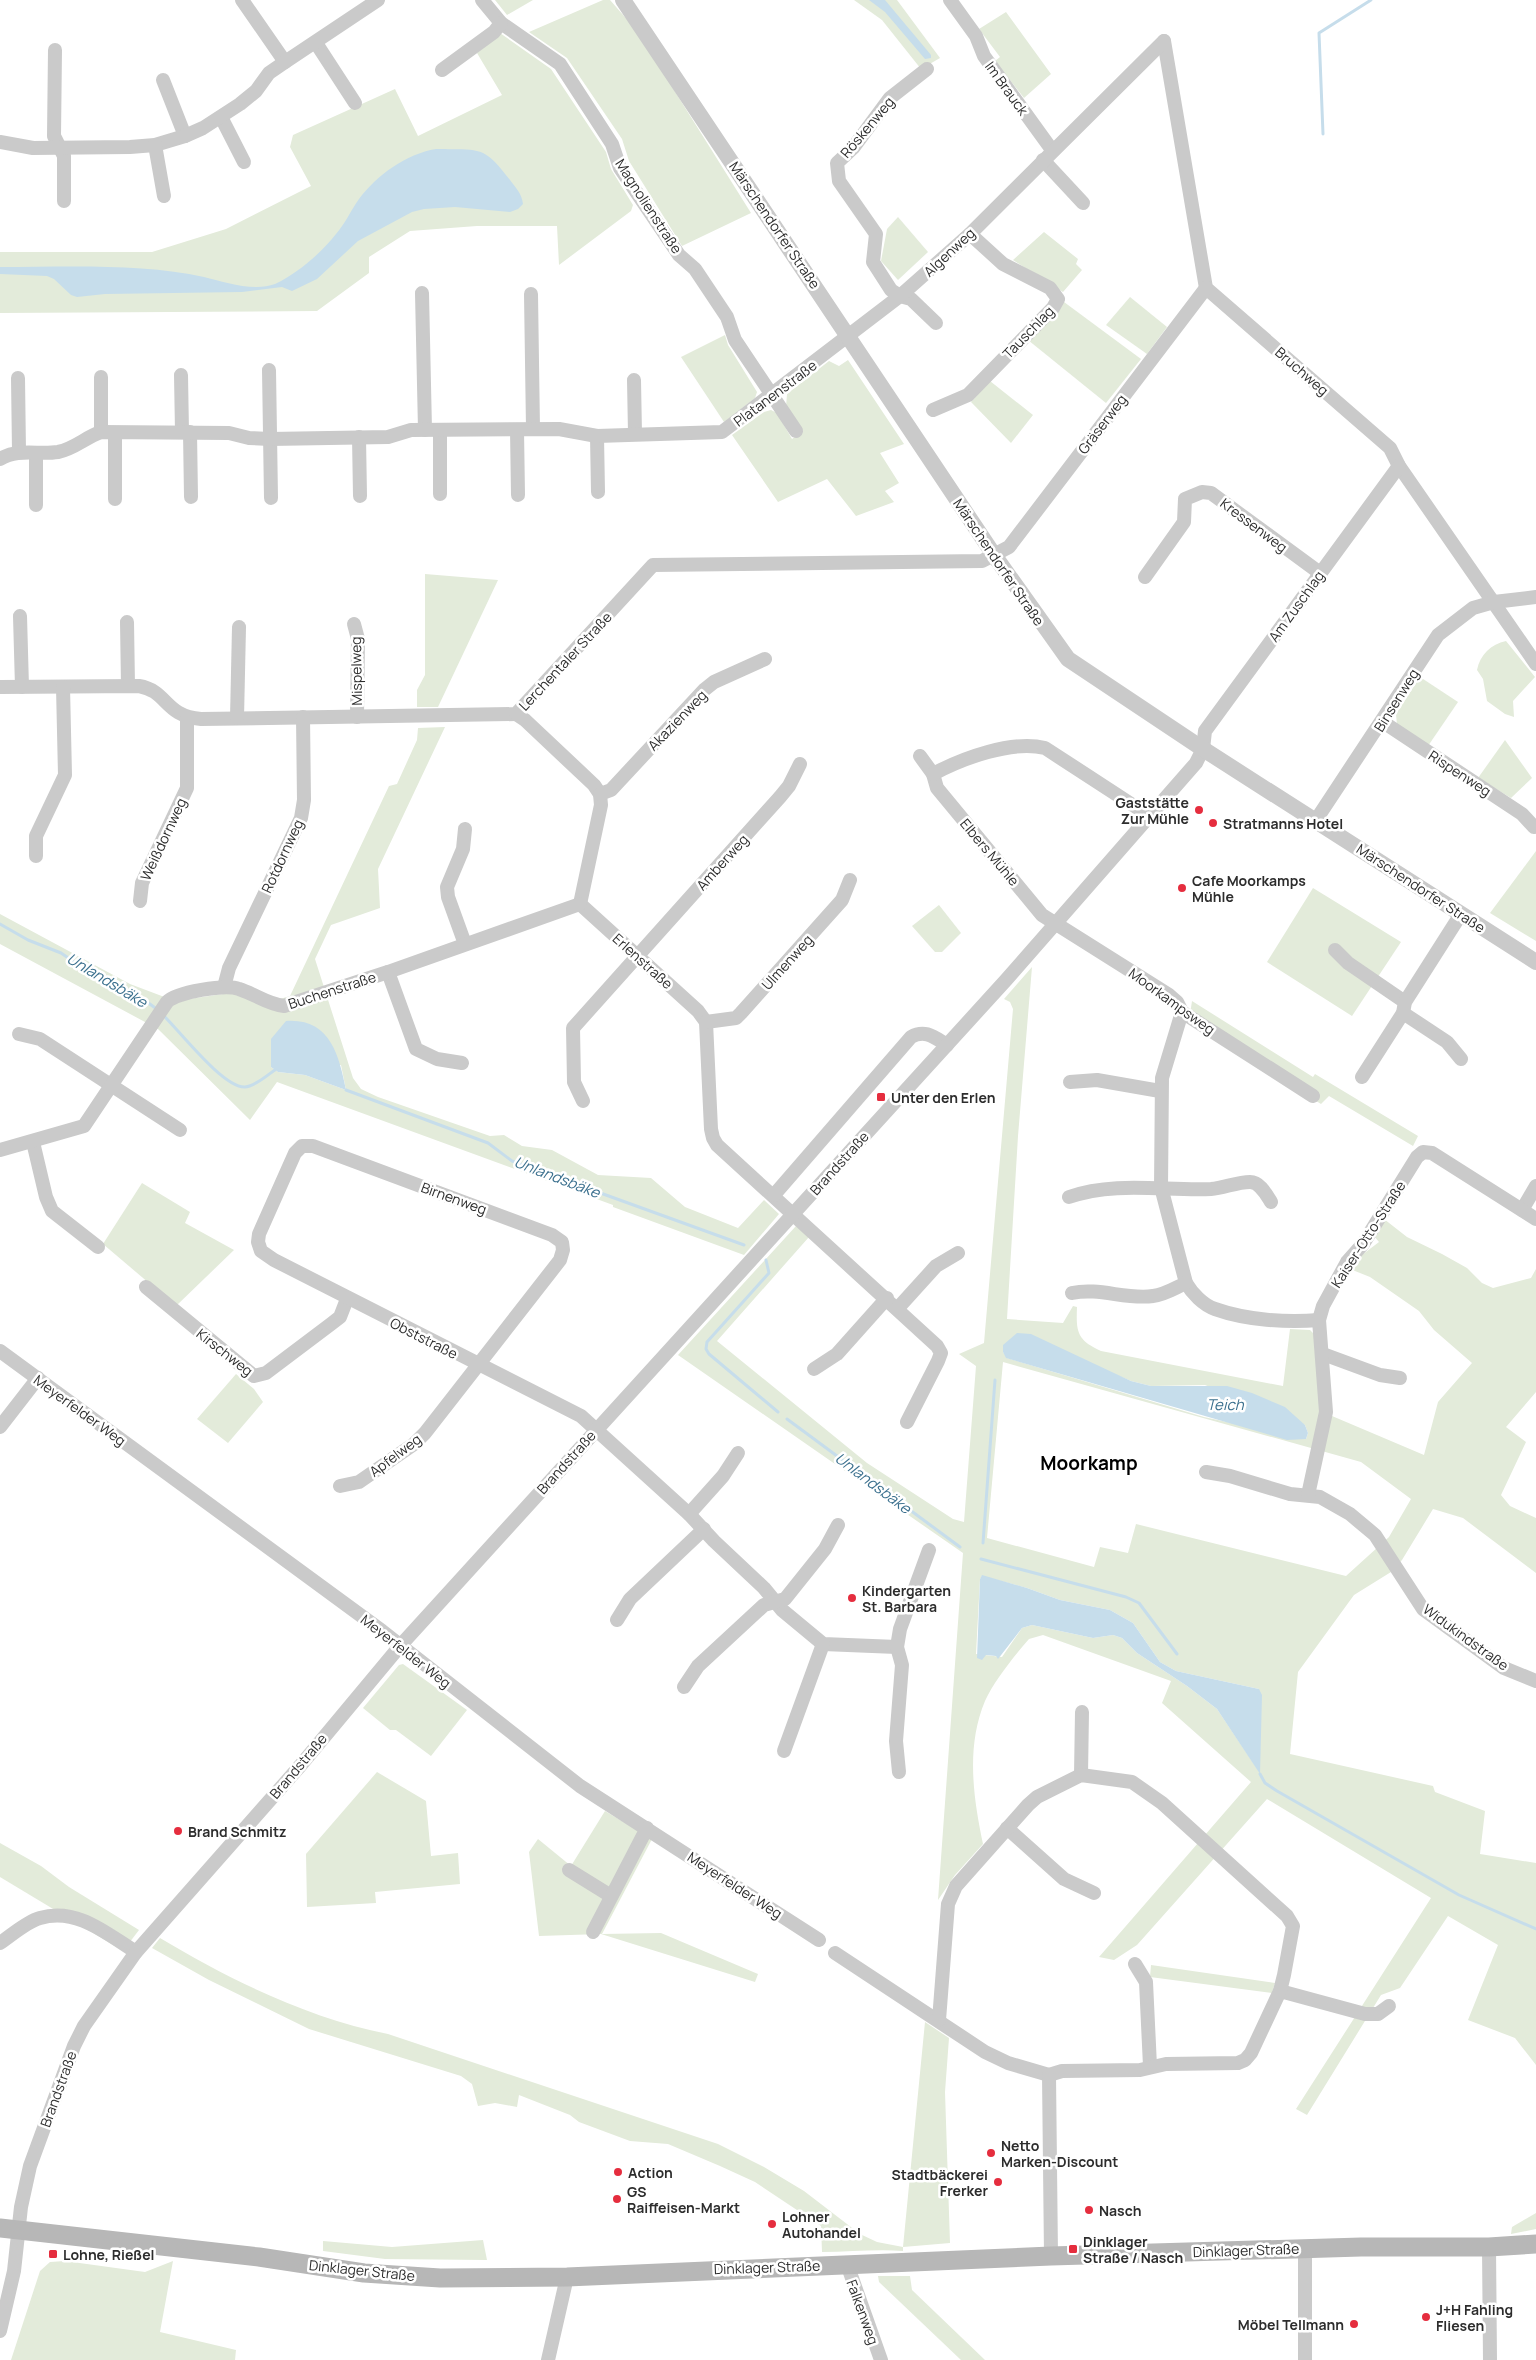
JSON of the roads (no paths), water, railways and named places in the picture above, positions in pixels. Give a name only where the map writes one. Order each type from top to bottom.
[{"type":"main road","name":"Dinklager Straße","points":[[9,2229],[258,2256],[364,2273],[440,2278],[567,2277],[1050,2256],[1305,2248],[1489,2247],[1536,2244]]},
{"type":"street","points":[[242,0],[285,62]]},
{"type":"street","points":[[0,142],[33,148],[155,145],[185,136],[203,128],[221,116],[256,91],[270,73],[378,0]]},
{"type":"street","name":"Magnolienstraße","points":[[482,0],[501,24],[560,64],[612,144],[620,168],[677,252],[695,269],[726,317],[735,340],[771,397],[796,431]]},
{"type":"street","name":"Märschendorfer Straße","points":[[623,0],[994,555],[1051,638],[1068,659],[1203,749],[1536,962]]},
{"type":"street","name":"Im Brauck","points":[[950,0],[976,36],[984,56],[1047,155]]},
{"type":"street","points":[[442,70],[494,32],[501,24]]},
{"type":"street","name":"Algenweg","points":[[849,337],[900,296],[970,234],[1047,155],[1164,41],[1206,288]]},
{"type":"street","points":[[316,43],[355,103]]},
{"type":"street","points":[[55,50],[54,136],[64,156],[64,201]]},
{"type":"street","name":"Röskenweg","points":[[900,296],[891,290],[873,262],[876,234],[839,181],[836,163],[853,148],[890,98],[927,69]]},
{"type":"street","points":[[163,80],[185,136]]},
{"type":"street","points":[[221,116],[244,162]]},
{"type":"street","points":[[155,145],[164,196]]},
{"type":"street","points":[[1047,155],[1083,203]]},
{"type":"street","name":"Tauschlag","points":[[933,410],[968,395],[1053,308],[1058,299],[1050,288],[1003,264],[970,234]]},
{"type":"street","name":"Bruchweg","points":[[1206,288],[1390,448],[1399,466],[1536,664]]},
{"type":"street","name":"Gräserweg","points":[[994,555],[1009,547],[1206,288]]},
{"type":"street","points":[[422,293],[425,430]]},
{"type":"street","points":[[531,294],[533,430]]},
{"type":"street","points":[[900,296],[912,299],[936,323]]},
{"type":"street","name":"Platanenstraße","points":[[101,432],[229,433],[249,438],[270,439],[388,437],[411,430],[559,429],[597,436],[722,432],[849,337]]},
{"type":"street","points":[[270,370],[270,498]]},
{"type":"street","points":[[181,375],[191,497]]},
{"type":"street","points":[[0,460],[8,455],[19,452],[36,453],[68,450],[93,434],[101,432],[101,377]]},
{"type":"street","points":[[18,378],[19,452]]},
{"type":"street","points":[[634,380],[635,434]]},
{"type":"street","points":[[440,430],[440,494]]},
{"type":"street","points":[[517,430],[518,495]]},
{"type":"street","points":[[115,433],[115,498]]},
{"type":"street","points":[[597,436],[598,492]]},
{"type":"street","points":[[359,437],[360,496]]},
{"type":"street","points":[[36,453],[36,505]]},
{"type":"street","name":"Am Zuschlag","points":[[1203,749],[1205,731],[1399,466]]},
{"type":"street","name":"Kressenweg","points":[[1145,577],[1184,522],[1185,500],[1202,492],[1211,493],[1320,573]]},
{"type":"street","name":"Lerchentaler Straße","points":[[187,718],[516,714],[653,565],[982,561],[994,555]]},
{"type":"street","name":"Binsenweg","points":[[1316,820],[1438,635],[1473,608],[1494,602],[1536,597]]},
{"type":"street","points":[[20,616],[22,687]]},
{"type":"street","points":[[127,622],[128,686]]},
{"type":"street","name":"Mispelweg","points":[[354,624],[358,639],[357,717]]},
{"type":"street","points":[[237,718],[239,627]]},
{"type":"street","name":"Akazienweg","points":[[600,794],[611,790],[704,690],[765,659]]},
{"type":"street","points":[[0,687],[128,686],[148,688],[176,713],[187,718]]},
{"type":"street","points":[[36,856],[36,836],[65,775],[63,687]]},
{"type":"street","points":[[516,714],[525,720],[580,772],[600,794],[600,805],[580,904]]},
{"type":"street","name":"Rotdornweg","points":[[224,987],[229,968],[301,818],[304,800],[303,717]]},
{"type":"street","name":"Weißdornweg","points":[[140,901],[142,883],[187,788],[187,718]]},
{"type":"street","name":"Rispenweg","points":[[1382,722],[1522,814],[1534,827]]},
{"type":"street","points":[[933,774],[963,760],[1031,744],[1045,748],[1151,817]]},
{"type":"street","name":"Brandstraße","points":[[0,2331],[14,2271],[9,2229],[30,2166],[74,2046],[84,2026],[136,1952],[300,1766],[400,1646],[947,1045],[1151,817],[1196,763],[1203,749]]},
{"type":"street","name":"Elbers Mühle","points":[[920,756],[933,774],[937,788],[1042,915],[1056,922]]},
{"type":"street","name":"Amberweg","points":[[583,1101],[574,1082],[573,1028],[780,797],[789,786],[800,764]]},
{"type":"street","points":[[464,829],[463,849],[447,887],[448,897],[465,944]]},
{"type":"street","name":"Ulmenweg","points":[[706,1022],[736,1018],[842,900],[850,880]]},
{"type":"street","name":"Buchenstraße","points":[[0,1150],[84,1126],[113,1086],[167,1002],[176,996],[224,987],[240,989],[274,1005],[284,1006],[388,972],[580,904]]},
{"type":"street","name":"Erlenstraße","points":[[580,904],[698,1011],[706,1022]]},
{"type":"street","points":[[1362,1077],[1460,914]]},
{"type":"street","name":"Moorkampsweg","points":[[1056,922],[1168,995],[1177,1002],[1182,1012],[1313,1096]]},
{"type":"street","points":[[1335,950],[1348,963],[1447,1042],[1460,1060]]},
{"type":"street","points":[[388,972],[416,1049],[437,1058],[462,1063]]},
{"type":"street","points":[[1182,1012],[1162,1078],[1160,1091],[1161,1187],[1186,1283],[1191,1291],[1214,1309],[1274,1321],[1319,1320]]},
{"type":"street","points":[[706,1022],[712,1138],[717,1145],[892,1303],[937,1346],[941,1353],[907,1422]]},
{"type":"street","points":[[774,1195],[911,1037],[919,1032],[928,1034],[947,1045]]},
{"type":"street","points":[[19,1034],[40,1040],[180,1130]]},
{"type":"street","points":[[1070,1082],[1097,1080],[1160,1091]]},
{"type":"street","points":[[33,1142],[46,1197],[52,1210],[98,1248]]},
{"type":"street","name":"Birnenweg","points":[[258,1242],[262,1225],[295,1152],[302,1146],[313,1146],[552,1234],[562,1242],[563,1250],[560,1260],[478,1365]]},
{"type":"street","name":"Kaiser-Otto-Straße","points":[[1308,1495],[1326,1412],[1319,1320],[1323,1306],[1347,1262],[1363,1244],[1417,1157],[1423,1152],[1432,1152],[1522,1210]]},
{"type":"street","points":[[1069,1197],[1088,1190],[1161,1187],[1214,1189],[1251,1182],[1261,1187],[1272,1202]]},
{"type":"street","points":[[1536,1186],[1522,1210],[1536,1219]]},
{"type":"street","name":"Obststraße","points":[[258,1242],[261,1251],[274,1260],[346,1299],[581,1416],[689,1514],[764,1588],[773,1601],[814,1639],[823,1644]]},
{"type":"street","points":[[814,1369],[837,1354],[892,1303],[936,1266],[958,1253]]},
{"type":"street","points":[[1072,1293],[1088,1290],[1155,1296],[1186,1283]]},
{"type":"street","name":"Kirschweg","points":[[146,1287],[254,1376],[266,1374],[340,1317],[346,1299]]},
{"type":"street","name":"Meyerfelder Weg","points":[[0,1351],[400,1646],[580,1786],[819,1940]]},
{"type":"street","points":[[1323,1354],[1380,1375],[1400,1378]]},
{"type":"street","name":"Apfelweg","points":[[340,1486],[359,1482],[414,1444],[478,1365]]},
{"type":"street","points":[[0,1427],[38,1378]]},
{"type":"street","points":[[689,1514],[723,1476],[738,1453]]},
{"type":"street","name":"Widukindstraße","points":[[1206,1472],[1230,1476],[1290,1494],[1320,1497],[1350,1514],[1375,1535],[1423,1609],[1504,1668],[1536,1680]]},
{"type":"street","points":[[684,1687],[698,1666],[764,1605],[785,1599],[825,1549],[838,1525]]},
{"type":"street","points":[[617,1620],[630,1599],[704,1530]]},
{"type":"street","points":[[899,1772],[896,1741],[902,1666],[897,1647],[900,1629],[929,1550]]},
{"type":"street","points":[[784,1751],[823,1644],[897,1647]]},
{"type":"street","points":[[1081,1775],[1082,1712]]},
{"type":"street","points":[[835,1953],[985,2052],[1008,2064],[1050,2075],[1062,2071],[1140,2070],[1150,2066],[1238,2062],[1245,2060],[1251,2053],[1280,1991],[1293,1926],[1288,1916],[1162,1804],[1132,1782],[1081,1775],[1037,1797],[956,1886],[948,1904],[939,2020]]},
{"type":"street","points":[[593,1932],[647,1828]]},
{"type":"street","points":[[1007,1828],[1064,1879],[1094,1893]]},
{"type":"street","points":[[569,1870],[611,1896]]},
{"type":"street","points":[[0,1943],[39,1918],[74,1916],[88,1922],[136,1952]]},
{"type":"street","points":[[1134,1964],[1146,1982],[1150,2066]]},
{"type":"street","points":[[1280,1991],[1365,2014],[1378,2014],[1388,2006]]},
{"type":"street","points":[[1050,2075],[1050,2256]]},
{"type":"street","points":[[1489,2247],[1490,2360]]},
{"type":"street","points":[[1305,2248],[1305,2360]]},
{"type":"street","name":"Falkenweg","points":[[847,2264],[881,2360]]},
{"type":"street","points":[[548,2360],[567,2277]]},
{"type":"water","points":[[869,0],[885,0],[931,55],[931,58],[925,59],[885,12]]},
{"type":"water","points":[[436,149],[471,150],[479,151],[486,155],[501,168],[516,188],[523,204],[518,209],[510,212],[455,207],[424,209],[412,212],[358,241],[317,279],[292,291],[282,287],[242,292],[105,294],[77,297],[71,295],[54,279],[47,276],[0,274],[0,267],[77,266],[130,268],[180,273],[249,287],[275,284],[300,269],[323,249],[339,230],[366,190],[383,174],[403,161]]},
{"type":"water","points":[[286,1021],[301,1022],[313,1026],[330,1041],[340,1064],[346,1090],[305,1075],[278,1072],[271,1067],[271,1039]]},
{"type":"water","name":"Teich","points":[[1017,1333],[1031,1334],[1131,1381],[1151,1386],[1227,1386],[1252,1393],[1285,1407],[1305,1425],[1308,1433],[1306,1439],[1287,1440],[1006,1358],[1003,1352],[1003,1345]]},
{"type":"water","points":[[982,1575],[1060,1600],[1110,1610],[1133,1623],[1160,1662],[1176,1671],[1259,1689],[1262,1695],[1260,1774],[1217,1709],[1187,1686],[1137,1653],[1122,1638],[1113,1635],[1093,1638],[1032,1625],[1022,1628],[998,1659],[996,1656],[986,1655],[982,1660],[977,1658],[980,1579]]},
{"type":"waterway","points":[[1323,134],[1319,33],[1371,0]]},
{"type":"waterway","name":"Unlandsbäke","points":[[0,924],[28,940],[61,953],[89,972],[143,999],[158,1010]]},
{"type":"waterway","name":"Unlandsbäke","points":[[162,1014],[214,1069],[236,1085],[249,1086],[275,1070]]},
{"type":"waterway","name":"Unlandsbäke","points":[[346,1090],[488,1143],[512,1161],[744,1245]]},
{"type":"waterway","name":"Unlandsbäke","points":[[766,1260],[769,1273],[707,1342],[706,1349],[709,1354],[778,1412]]},
{"type":"waterway","points":[[983,1543],[995,1380]]},
{"type":"waterway","name":"Unlandsbäke","points":[[787,1419],[960,1547]]},
{"type":"waterway","points":[[981,1559],[1126,1597],[1139,1603],[1177,1654]]},
{"type":"waterway","points":[[1260,1774],[1265,1783],[1277,1791],[1459,1895],[1536,1929]]},
{"type":"place","name":"Gaststätte Zur Mühle","points":[[1199,810]]},
{"type":"place","name":"Stratmanns Hotel","points":[[1213,823]]},
{"type":"place","name":"Cafe Moorkamps Mühle","points":[[1182,888]]},
{"type":"place","name":"Unter den Erlen","points":[[881,1097]]},
{"type":"place","name":"Kindergarten St. Barbara","points":[[852,1598]]},
{"type":"place","name":"Brand Schmitz","points":[[178,1831]]},
{"type":"place","name":"Netto Marken-Discount","points":[[991,2153]]},
{"type":"place","name":"Action","points":[[618,2172]]},
{"type":"place","name":"Stadtbäckerei Frerker","points":[[998,2182]]},
{"type":"place","name":"GS Raiffeisen-Markt","points":[[617,2199]]},
{"type":"place","name":"Nasch","points":[[1089,2210]]},
{"type":"place","name":"Lohner Autohandel","points":[[772,2224]]},
{"type":"place","name":"Dinklager Straße / Nasch","points":[[1073,2249]]},
{"type":"place","name":"Lohne, Rießel","points":[[53,2254]]},
{"type":"place","name":"J+H Fahling Fliesen","points":[[1426,2317]]},
{"type":"place","name":"Möbel Tellmann","points":[[1354,2324]]},
{"type":"district","name":"Moorkamp","points":[[1089,1463]]}]
